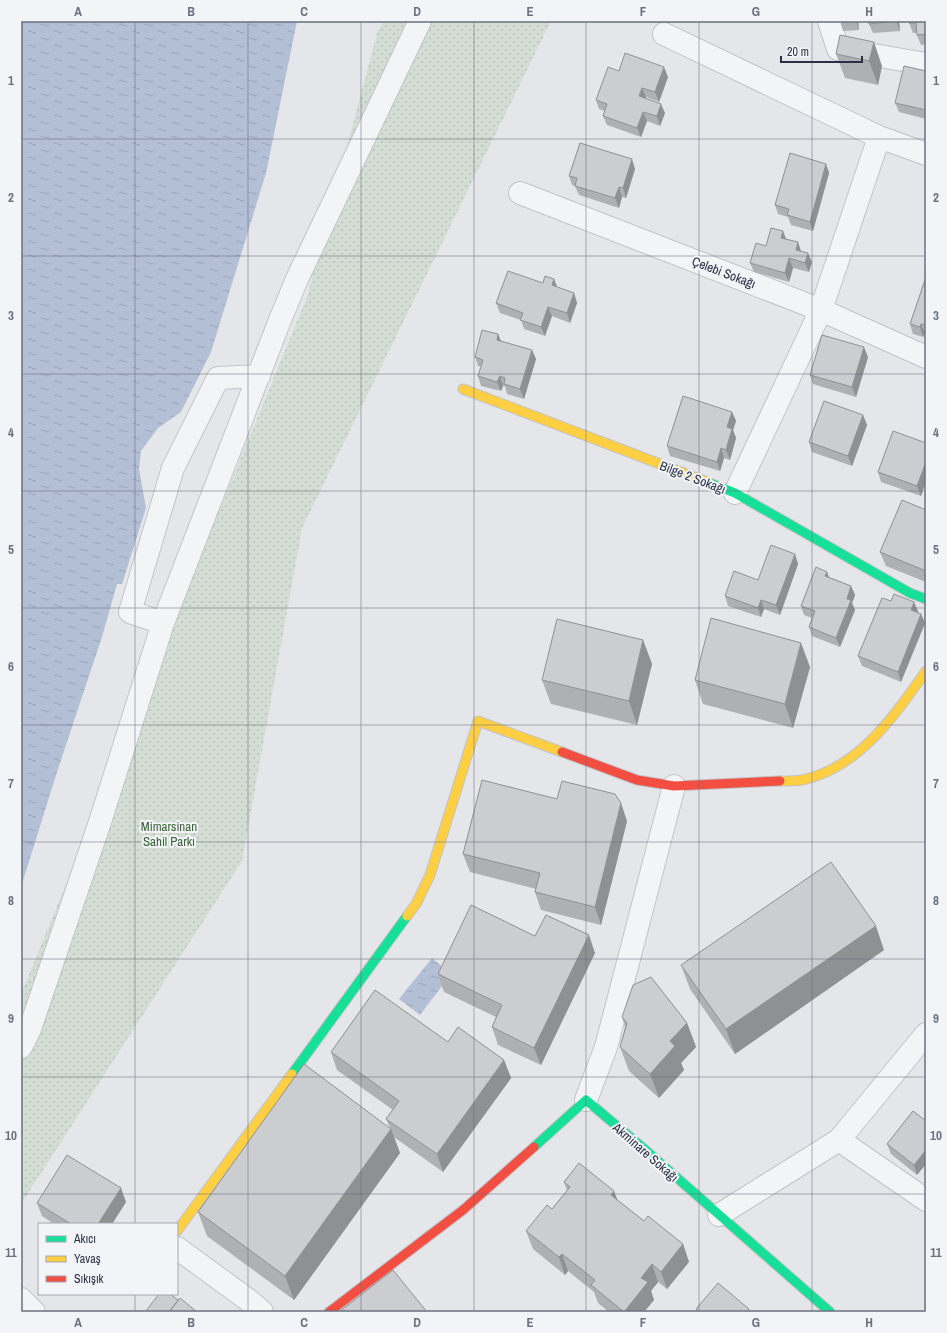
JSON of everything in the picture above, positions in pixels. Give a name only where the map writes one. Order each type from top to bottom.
[{"type":"street","points":[[21,1047],[30,1029],[100,822],[163,623],[259,376],[297,279],[420,21]]},
{"type":"street","points":[[828,21],[838,49],[926,64]]},
{"type":"street","points":[[664,34],[879,137],[926,154]]},
{"type":"street","points":[[735,493],[821,310],[879,137]]},
{"type":"street","name":"Çelebi Sokağı","points":[[520,193],[821,310],[926,357]]},
{"type":"street","points":[[163,623],[130,612],[173,468],[218,378],[259,376]]},
{"type":"street","name":"Bilge 2 Sokağı","points":[[463,389],[735,493],[910,593],[926,599]]},
{"type":"street","points":[[178,1230],[416,904],[430,875],[478,721],[637,780],[674,786],[801,780],[827,772],[856,754],[897,712],[926,671]]},
{"type":"street","points":[[329,1312],[463,1210],[586,1100],[606,1047],[674,786]]},
{"type":"street","points":[[719,1215],[839,1140],[926,1034]]},
{"type":"street","name":"Akminare Sokağı","points":[[586,1100],[830,1312]]},
{"type":"street","points":[[839,1140],[926,1200]]},
{"type":"street","points":[[178,1249],[251,1302],[262,1312]]},
{"type":"street","points":[[21,1299],[34,1312]]},
{"type":"green space","name":"Mimarsinan Sahil Parkı","points":[[384,21],[551,21],[302,528],[242,861],[21,1204],[21,994],[307,297],[378,30]]},
{"type":"water","points":[[21,21],[297,21],[266,173],[211,352],[181,412],[158,428],[141,451],[139,469],[146,508],[122,584],[117,584],[102,637],[21,887]]},
{"type":"water","points":[[432,958],[451,974],[420,1015],[399,999]]},
{"type":"building","points":[[869,21],[896,21],[869,24]]},
{"type":"building","points":[[909,21],[926,21],[926,34],[917,35],[916,23],[909,23]]},
{"type":"building","points":[[840,35],[874,42],[869,61],[836,54]]},
{"type":"building","points":[[625,53],[664,67],[655,92],[642,88],[639,96],[661,104],[657,116],[643,112],[637,128],[603,116],[607,104],[596,100],[608,67],[619,71]]},
{"type":"building","points":[[904,66],[926,71],[926,110],[895,103]]},
{"type":"building","points":[[580,143],[632,159],[623,188],[619,187],[615,198],[575,186],[577,178],[569,176]]},
{"type":"building","points":[[790,153],[826,164],[810,222],[787,215],[789,209],[775,205]]},
{"type":"building","points":[[771,228],[783,231],[781,238],[798,242],[796,250],[808,253],[805,263],[789,258],[785,273],[750,263],[756,243],[766,246]]},
{"type":"building","points":[[508,271],[543,283],[545,276],[554,279],[552,285],[574,293],[567,313],[548,307],[541,327],[520,320],[523,313],[496,303]]},
{"type":"building","points":[[926,277],[926,325],[921,324],[920,327],[910,324]]},
{"type":"building","points":[[482,330],[498,334],[497,340],[532,350],[520,389],[504,384],[505,378],[500,376],[497,382],[478,376],[483,360],[475,357]]},
{"type":"building","points":[[822,335],[864,347],[852,387],[810,375]]},
{"type":"building","points":[[683,396],[732,412],[727,427],[732,429],[726,450],[721,448],[717,462],[667,446]]},
{"type":"building","points":[[824,401],[863,415],[848,456],[809,442]]},
{"type":"building","points":[[893,431],[926,443],[926,462],[917,486],[878,472]]},
{"type":"building","points":[[902,500],[926,510],[926,571],[880,552]]},
{"type":"building","points":[[771,545],[795,554],[776,605],[761,600],[758,608],[725,596],[734,571],[758,580]]},
{"type":"building","points":[[816,567],[827,572],[825,576],[851,586],[847,599],[851,600],[836,638],[809,627],[815,611],[801,606]]},
{"type":"building","points":[[894,594],[914,602],[911,610],[921,614],[898,672],[858,656],[882,598],[891,601]]},
{"type":"building","points":[[711,618],[801,643],[785,704],[695,680]]},
{"type":"building","points":[[557,619],[643,640],[629,701],[542,680]]},
{"type":"building","points":[[482,780],[557,799],[562,781],[615,794],[621,803],[595,907],[535,892],[540,873],[463,854]]},
{"type":"building","points":[[831,862],[876,926],[726,1029],[681,965]]},
{"type":"building","points":[[471,905],[535,936],[546,915],[589,935],[534,1048],[492,1027],[502,1005],[438,974]]},
{"type":"building","points":[[651,977],[687,1023],[670,1041],[675,1046],[650,1074],[620,1047],[627,1023],[622,1017],[633,985]]},
{"type":"building","points":[[375,990],[448,1042],[458,1027],[504,1060],[437,1154],[386,1119],[399,1101],[331,1052]]},
{"type":"building","points":[[304,1064],[391,1129],[285,1276],[198,1212]]},
{"type":"building","points":[[913,1111],[926,1121],[926,1150],[914,1165],[887,1144]]},
{"type":"building","points":[[67,1155],[121,1188],[99,1223],[69,1223],[37,1203]]},
{"type":"building","points":[[579,1163],[614,1191],[611,1195],[644,1221],[648,1216],[683,1244],[661,1272],[652,1264],[641,1278],[648,1282],[624,1312],[591,1285],[595,1280],[562,1254],[559,1257],[526,1231],[547,1205],[552,1209],[570,1187],[564,1182]]},
{"type":"building","points":[[393,1270],[427,1312],[339,1312]]},
{"type":"building","points":[[718,1283],[749,1309],[747,1312],[700,1312],[696,1309]]},
{"type":"building","points":[[158,1295],[171,1295],[178,1300],[169,1312],[145,1312]]},
{"type":"building","points":[[180,1298],[197,1312],[169,1312]]},
{"type":"traffic: fast","points":[[710,483],[735,493],[910,593],[926,599]]},
{"type":"traffic: fast","points":[[292,1074],[407,916]]},
{"type":"traffic: fast","points":[[534,1147],[586,1100],[830,1312]]},
{"type":"traffic: slow","points":[[463,389],[710,483]]},
{"type":"traffic: slow","points":[[780,781],[802,780],[822,774],[841,764],[858,752],[888,722],[926,671]]},
{"type":"traffic: slow","points":[[407,916],[416,904],[430,875],[478,721],[562,752]]},
{"type":"traffic: slow","points":[[178,1230],[292,1074]]},
{"type":"traffic: jam","points":[[562,752],[637,780],[674,786],[780,781]]},
{"type":"traffic: jam","points":[[329,1312],[463,1210],[534,1147]]}]
